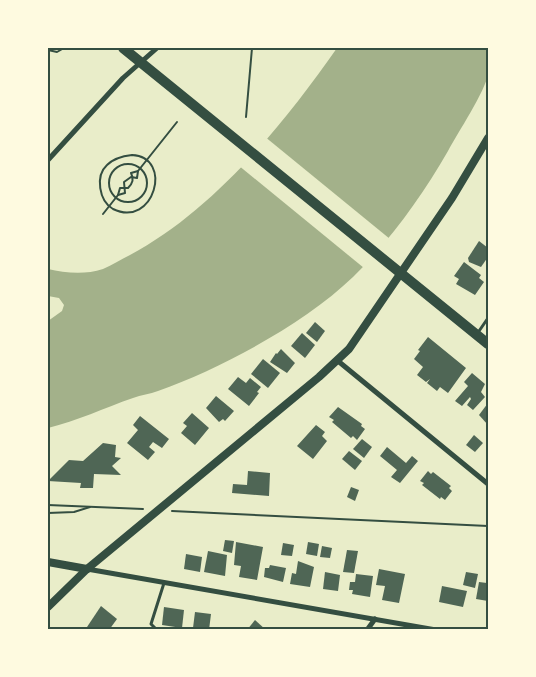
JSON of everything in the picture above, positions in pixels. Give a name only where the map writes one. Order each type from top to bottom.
[{"type":"main road","points":[[123,48],[488,344]]},
{"type":"street","points":[[48,160],[123,78],[157,48]]},
{"type":"street","points":[[48,607],[86,570],[338,361],[349,349],[402,273],[452,198],[488,138]]},
{"type":"street","points":[[338,361],[488,484]]},
{"type":"street","points":[[48,562],[436,630]]},
{"type":"street","points":[[367,630],[375,619]]},
{"type":"lane","points":[[477,335],[488,318]]},
{"type":"lane","points":[[157,630],[151,624],[164,583]]},
{"type":"path","points":[[48,50],[57,52],[64,48]]},
{"type":"path","points":[[246,117],[252,48]]},
{"type":"path","points":[[103,214],[118,195],[125,193],[123,189],[124,182],[133,177],[137,178],[138,171],[177,122]]},
{"type":"path","points":[[125,156],[141,156],[147,160],[152,167],[154,178],[154,190],[148,203],[130,211],[118,210],[109,206],[100,185],[101,174],[106,166],[125,156]]},
{"type":"path","points":[[128,163],[141,167],[146,173],[147,184],[142,195],[127,202],[116,198],[111,192],[110,184],[117,167],[128,163]]},
{"type":"path","points":[[123,189],[132,184],[133,177]]},
{"type":"path","points":[[48,505],[143,509]]},
{"type":"path","points":[[48,513],[74,512],[92,507]]},
{"type":"path","points":[[171,511],[488,526]]},
{"type":"shaded area","points":[[337,48],[488,48],[489,71],[482,90],[438,168],[405,217],[353,277],[287,328],[235,357],[183,381],[48,428],[48,321],[62,311],[64,305],[59,298],[48,296],[48,269],[75,273],[103,269],[161,237],[190,215],[245,164],[294,106]]},
{"type":"pier","points":[[264,136],[390,239],[364,268],[238,165]]},
{"type":"building","points":[[479,241],[488,248],[488,257],[481,267],[469,262],[468,258]]},
{"type":"building","points":[[464,262],[481,275],[479,278],[484,282],[475,295],[456,284],[459,279],[454,276]]},
{"type":"building","points":[[315,322],[325,331],[317,342],[306,333]]},
{"type":"building","points":[[302,333],[315,345],[305,358],[291,346]]},
{"type":"building","points":[[428,337],[466,368],[448,393],[440,387],[437,391],[427,383],[430,379],[426,382],[417,375],[423,367],[414,359]]},
{"type":"building","points":[[281,349],[295,363],[287,373],[270,362]]},
{"type":"building","points":[[263,359],[280,373],[268,388],[251,374]]},
{"type":"building","points":[[472,373],[485,384],[481,392],[485,397],[473,410],[467,405],[471,399],[470,397],[462,406],[455,401],[468,386],[464,382]]},
{"type":"building","points":[[238,377],[246,383],[250,378],[261,387],[257,392],[259,393],[249,406],[228,389]]},
{"type":"building","points":[[216,396],[234,411],[225,421],[223,419],[219,422],[206,408]]},
{"type":"building","points":[[488,403],[488,425],[479,415]]},
{"type":"building","points":[[338,407],[362,424],[361,426],[365,429],[357,440],[353,436],[351,438],[332,422],[334,420],[329,417]]},
{"type":"building","points":[[192,413],[209,428],[195,445],[181,433],[187,426],[183,423]]},
{"type":"building","points":[[140,416],[169,439],[162,448],[153,442],[149,447],[155,452],[148,460],[127,443],[138,430],[133,425]]},
{"type":"building","points":[[316,425],[325,432],[322,436],[327,441],[313,459],[297,446]]},
{"type":"building","points":[[474,435],[483,443],[475,452],[466,445]]},
{"type":"building","points":[[362,439],[372,447],[364,458],[353,449]]},
{"type":"building","points":[[103,443],[116,445],[115,457],[121,458],[112,466],[121,475],[94,474],[93,488],[80,488],[81,483],[48,481],[69,460],[83,461]]},
{"type":"building","points":[[387,447],[406,463],[412,456],[418,461],[400,483],[391,477],[397,470],[380,456]]},
{"type":"building","points":[[349,451],[362,461],[355,470],[342,459]]},
{"type":"building","points":[[248,471],[270,473],[269,496],[232,493],[233,484],[247,485]]},
{"type":"building","points":[[428,471],[431,474],[433,472],[451,486],[449,488],[452,491],[445,500],[441,497],[440,499],[422,485],[424,483],[420,481]]},
{"type":"building","points":[[351,487],[359,490],[355,501],[347,497]]},
{"type":"building","points":[[225,540],[234,541],[232,553],[223,551]]},
{"type":"building","points":[[236,542],[263,547],[257,580],[239,577],[241,566],[234,565]]},
{"type":"building","points":[[308,542],[319,544],[317,556],[306,554]]},
{"type":"building","points":[[283,543],[294,545],[292,556],[281,555]]},
{"type":"building","points":[[322,546],[332,548],[330,558],[320,557]]},
{"type":"building","points":[[347,550],[358,551],[354,573],[343,572]]},
{"type":"building","points":[[208,551],[227,555],[225,576],[204,572]]},
{"type":"building","points":[[186,554],[202,557],[200,572],[184,569]]},
{"type":"building","points":[[298,561],[314,567],[310,587],[290,584],[292,573],[296,574]]},
{"type":"building","points":[[270,565],[286,568],[283,582],[264,577],[265,568],[269,568]]},
{"type":"building","points":[[379,569],[405,574],[399,603],[382,600],[385,586],[376,585]]},
{"type":"building","points":[[325,572],[340,575],[338,591],[323,589]]},
{"type":"building","points":[[466,572],[478,574],[475,588],[463,585]]},
{"type":"building","points":[[356,574],[373,576],[370,597],[352,594],[353,590],[349,590],[350,582],[355,582]]},
{"type":"building","points":[[479,582],[487,583],[488,601],[476,599]]},
{"type":"building","points":[[442,586],[467,591],[463,607],[439,602]]},
{"type":"building","points":[[101,606],[117,619],[109,630],[85,630]]},
{"type":"building","points":[[164,607],[184,610],[182,628],[162,625]]},
{"type":"building","points":[[195,612],[211,614],[209,630],[193,628]]},
{"type":"building","points":[[255,620],[266,630],[247,630]]}]
